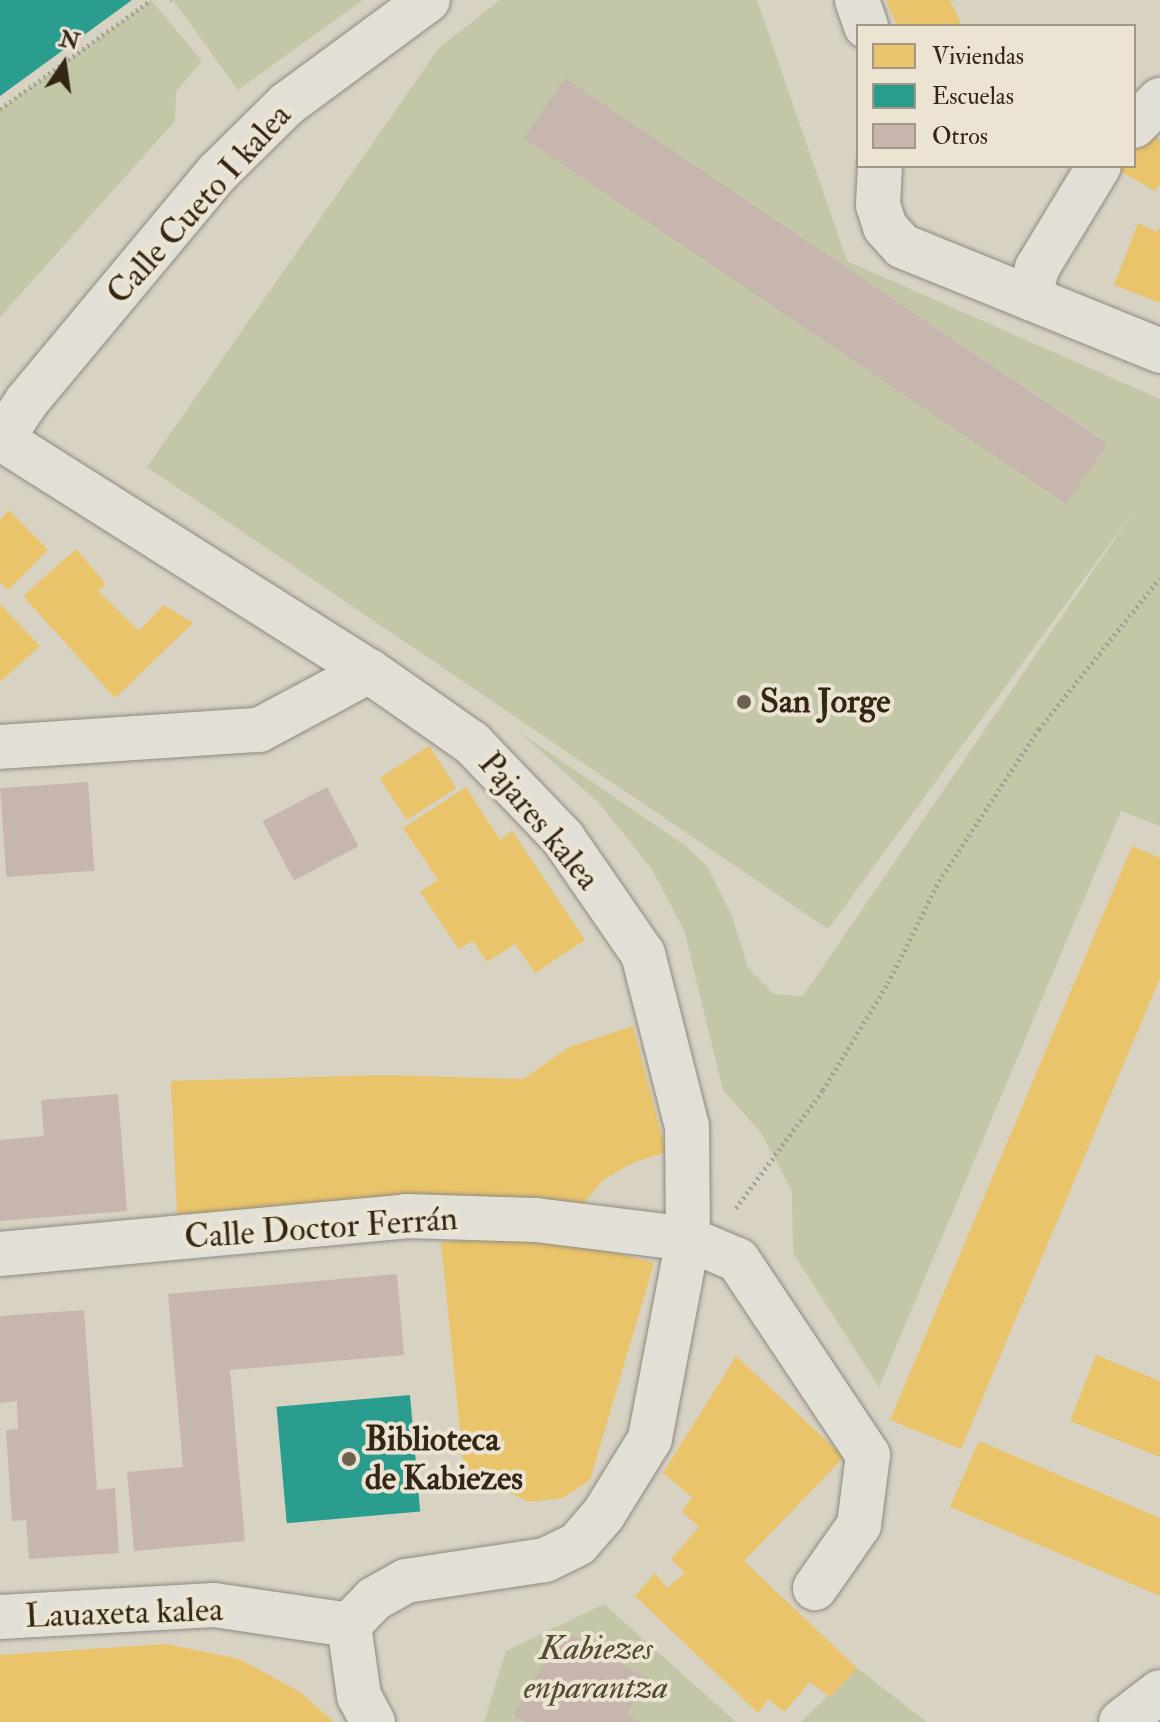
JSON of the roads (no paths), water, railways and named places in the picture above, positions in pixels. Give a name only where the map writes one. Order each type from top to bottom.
[{"type":"street","name":"Calle Cueto I kalea","points":[[1,438],[27,401],[217,173],[287,104],[428,0]]},
{"type":"street","points":[[857,0],[865,24]]},
{"type":"street","points":[[1136,124],[1160,100]]},
{"type":"street","points":[[880,168],[878,205],[885,227],[902,246],[1160,351]]},
{"type":"street","points":[[1030,298],[1037,268],[1098,168]]},
{"type":"street","name":"Pajares kalea","points":[[1,438],[369,671],[483,754],[563,838],[643,954],[687,1126],[688,1239],[650,1439],[603,1515],[578,1544],[545,1560],[406,1581],[374,1599],[349,1625]]},
{"type":"street","points":[[0,747],[259,730],[369,671]]},
{"type":"street","name":"Calle Doctor Ferrán","points":[[0,1254],[406,1216],[536,1220],[605,1233],[688,1239],[738,1260],[868,1455],[859,1525],[815,1588]]},
{"type":"street","name":"Lauaxeta kalea","points":[[0,1617],[214,1605],[349,1625]]},
{"type":"street","points":[[349,1625],[359,1696],[373,1722]]},
{"type":"street","points":[[1121,1722],[1160,1692]]},
{"type":"place","name":"San Jorge","points":[[744,702]]},
{"type":"place","name":"Biblioteca de Kabiezes","points":[[349,1459]]},
{"type":"park label","name":"Kabiezes enparantza","points":[[596,1668]]}]
